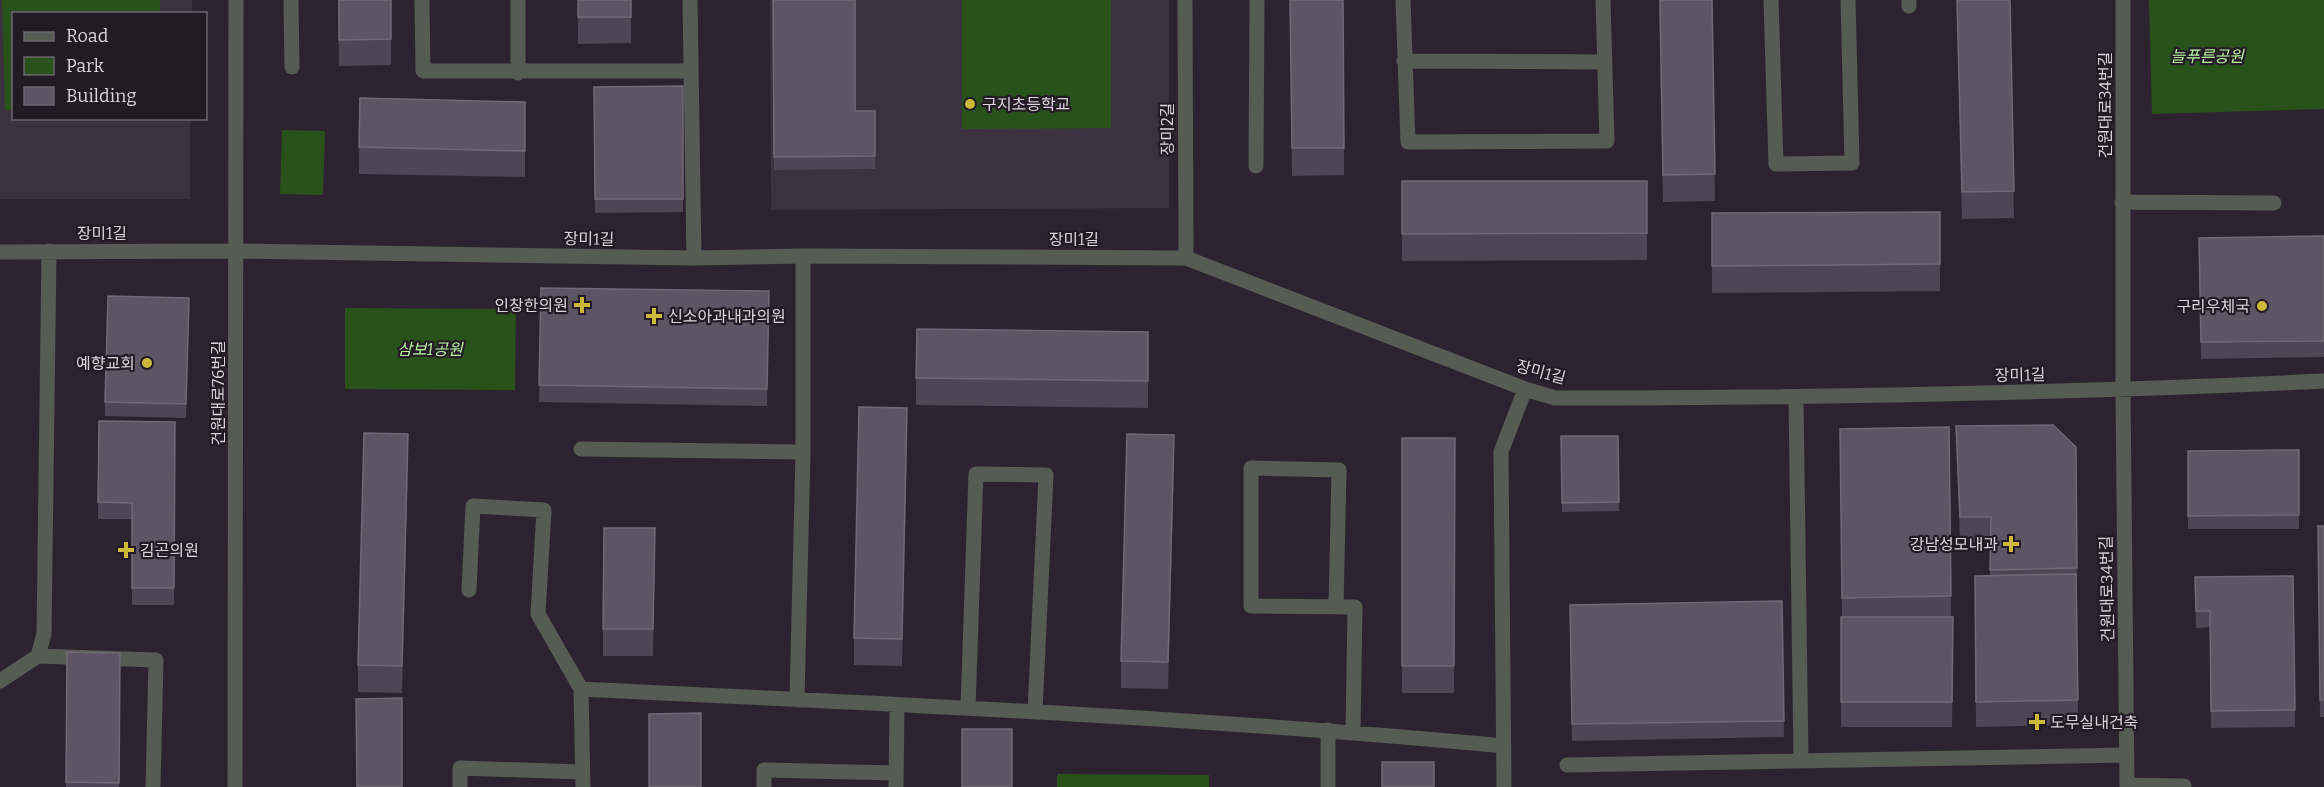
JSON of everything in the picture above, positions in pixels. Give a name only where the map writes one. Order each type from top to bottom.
[{"type":"street","name":"건원대로76번길","points":[[235,787],[236,0]]},
{"type":"street","points":[[291,0],[291,67]]},
{"type":"street","points":[[422,0],[423,71],[518,73],[691,71]]},
{"type":"street","points":[[518,0],[518,73]]},
{"type":"street","points":[[690,0],[694,258]]},
{"type":"street","name":"장미2길","points":[[1185,0],[1186,258]]},
{"type":"street","points":[[1256,165],[1257,0]]},
{"type":"street","points":[[1403,0],[1408,142],[1607,141],[1604,0]]},
{"type":"street","points":[[1771,0],[1776,164],[1852,163],[1848,0]]},
{"type":"street","name":"건원대로34번길","points":[[2123,0],[2122,202],[2127,786]]},
{"type":"street","points":[[1404,61],[1605,62]]},
{"type":"street","points":[[2122,202],[2274,203]]},
{"type":"street","points":[[38,656],[44,634],[48,251]]},
{"type":"street","name":"장미1길","points":[[0,252],[236,251],[694,258],[803,256],[1186,258],[1525,389],[1555,398],[1796,398],[2123,391]]},
{"type":"street","points":[[797,700],[803,452],[803,256]]},
{"type":"street","points":[[2123,391],[2324,381]]},
{"type":"street","points":[[1504,787],[1501,452],[1525,389]]},
{"type":"street","points":[[1796,398],[1801,760]]},
{"type":"street","points":[[581,449],[803,452]]},
{"type":"street","points":[[1336,607],[1339,470],[1251,468],[1251,606],[1336,607],[1355,607],[1353,732]]},
{"type":"street","points":[[968,708],[976,474],[1046,475],[1035,712]]},
{"type":"street","points":[[460,787],[460,768],[583,779],[581,689],[538,614],[544,510],[473,506],[469,590]]},
{"type":"street","points":[[0,681],[38,656],[156,660],[153,787]]},
{"type":"street","points":[[581,689],[968,708],[1328,730],[1504,746]]},
{"type":"street","points":[[764,787],[764,770],[896,780],[897,705]]},
{"type":"street","points":[[1328,730],[1328,787]]},
{"type":"street","points":[[1567,765],[2127,755]]},
{"type":"street","points":[[2127,786],[2184,786]]},
{"type":"shaded area","points":[[0,0],[192,0],[192,12],[12,12],[12,120],[190,120],[190,199],[0,199]]},
{"type":"shaded area","name":"구지초등학교","points":[[770,0],[1169,0],[1169,208],[771,210]]},
{"type":"green space","points":[[2,0],[160,0],[160,12],[12,12],[12,111],[5,111]]},
{"type":"green space","points":[[962,0],[1111,0],[1111,128],[962,129]]},
{"type":"green space","name":"늘푸른공원","points":[[2149,0],[2324,0],[2324,109],[2152,114]]},
{"type":"green space","points":[[282,130],[325,131],[323,195],[280,194]]},
{"type":"green space","name":"삼보1공원","points":[[345,308],[516,309],[515,390],[345,389]]},
{"type":"green space","points":[[1057,774],[1209,775],[1209,787],[1057,787]]},
{"type":"building","points":[[339,0],[391,0],[391,39],[339,40]]},
{"type":"building","points":[[578,0],[631,0],[631,17],[578,17]]},
{"type":"building","points":[[773,0],[855,0],[855,111],[875,111],[875,156],[774,157]]},
{"type":"building","points":[[1290,0],[1343,0],[1344,148],[1292,148]]},
{"type":"building","points":[[1660,0],[1712,0],[1715,174],[1663,175]]},
{"type":"building","points":[[1957,0],[2010,0],[2014,191],[1962,192]]},
{"type":"building","points":[[683,86],[683,199],[595,199],[594,87]]},
{"type":"building","points":[[360,98],[525,102],[525,151],[359,147]]},
{"type":"building","points":[[1402,181],[1647,181],[1647,233],[1402,234]]},
{"type":"building","points":[[1940,212],[1940,264],[1712,266],[1712,213]]},
{"type":"building","name":"구리우체국","points":[[2324,236],[2324,341],[2201,342],[2199,238]]},
{"type":"building","points":[[541,288],[769,291],[767,389],[539,385]]},
{"type":"building","name":"예향교회","points":[[108,296],[189,298],[186,404],[105,402]]},
{"type":"building","points":[[917,329],[1148,332],[1148,381],[916,378]]},
{"type":"building","points":[[859,407],[907,408],[902,639],[854,638]]},
{"type":"building","points":[[99,421],[175,422],[174,588],[132,588],[132,503],[98,502]]},
{"type":"building","points":[[2053,425],[2076,447],[2077,568],[1990,570],[1991,517],[1960,517],[1956,426]]},
{"type":"building","points":[[1949,427],[1951,596],[1842,598],[1840,429]]},
{"type":"building","points":[[364,433],[408,434],[402,666],[358,665]]},
{"type":"building","points":[[1127,434],[1174,435],[1168,662],[1121,661]]},
{"type":"building","points":[[1561,436],[1618,436],[1619,502],[1562,503]]},
{"type":"building","points":[[1402,438],[1455,438],[1454,666],[1402,666]]},
{"type":"building","points":[[2299,450],[2299,515],[2188,516],[2188,451]]},
{"type":"building","points":[[2318,526],[2324,526],[2324,700],[2320,700]]},
{"type":"building","points":[[604,528],[655,528],[653,629],[603,629]]},
{"type":"building","points":[[2076,574],[2078,700],[1976,702],[1975,576]]},
{"type":"building","points":[[2293,576],[2295,710],[2211,711],[2210,611],[2196,611],[2195,577]]},
{"type":"building","points":[[1782,601],[1784,721],[1572,724],[1570,605]]},
{"type":"building","points":[[1841,617],[1953,617],[1952,702],[1841,702]]},
{"type":"building","points":[[67,652],[120,653],[119,783],[66,782]]},
{"type":"building","points":[[402,698],[402,787],[357,787],[356,699]]},
{"type":"building","points":[[701,713],[701,787],[649,787],[649,714]]},
{"type":"building","points":[[962,729],[1012,729],[1012,787],[962,787]]},
{"type":"building","points":[[1382,762],[1434,762],[1434,787],[1382,787]]},
{"type":"place","name":"구지초등학교","points":[[970,104]]},
{"type":"place","name":"인창한의원","points":[[582,305]]},
{"type":"place","name":"구리우체국","points":[[2262,306]]},
{"type":"place","name":"신소아과내과의원","points":[[654,316]]},
{"type":"place","name":"예향교회","points":[[147,363]]},
{"type":"place","name":"강남성모내과","points":[[2011,544]]},
{"type":"place","name":"김곤의원","points":[[126,550]]},
{"type":"place","name":"도무실내건축","points":[[2037,722]]}]
